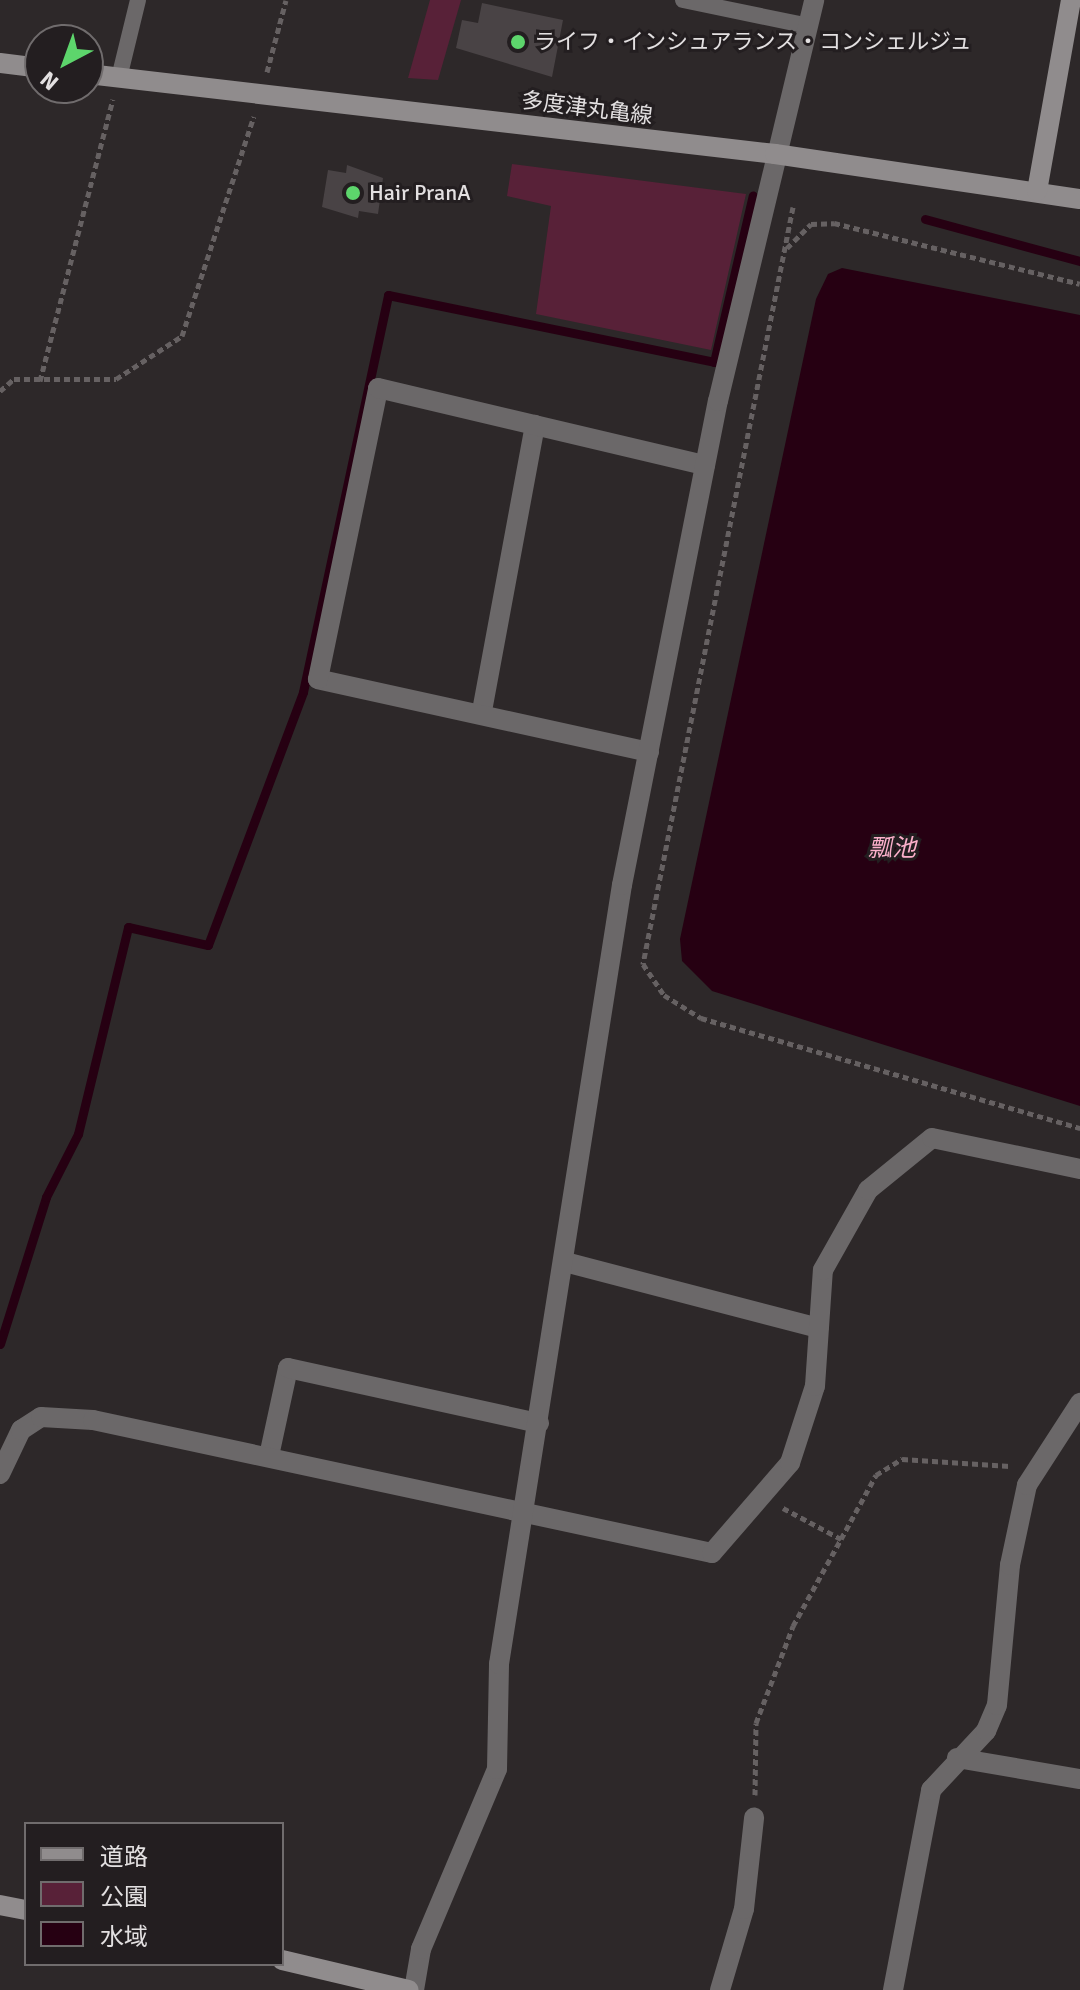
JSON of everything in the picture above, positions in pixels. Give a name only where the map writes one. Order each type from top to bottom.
[{"type":"main road","points":[[1037,191],[1071,0]]},
{"type":"main road","points":[[0,63],[24,66]]},
{"type":"main road","name":"多度津丸亀線","points":[[104,76],[775,154],[1080,199]]},
{"type":"main road","points":[[0,1905],[24,1910]]},
{"type":"main road","points":[[284,1960],[412,1990]]},
{"type":"street","points":[[412,1990],[421,1949],[497,1769],[499,1664],[649,752],[705,465],[775,154],[814,0]]},
{"type":"street","points":[[649,752],[482,711],[318,679],[378,388],[705,465]]},
{"type":"street","points":[[482,711],[535,425]]},
{"type":"street","points":[[0,1474],[21,1430],[41,1417],[93,1420],[526,1510],[712,1553],[790,1463],[815,1386],[823,1270],[868,1190],[932,1138],[1080,1169]]},
{"type":"street","points":[[565,1262],[819,1328]]},
{"type":"street","points":[[269,1456],[288,1368],[539,1423]]},
{"type":"street","points":[[893,1990],[924,1813],[957,1758],[986,1731],[997,1705],[1010,1565],[1036,1467],[1080,1403]]},
{"type":"street","points":[[957,1758],[1080,1779]]},
{"type":"street","points":[[720,1990],[744,1909],[754,1818]]},
{"type":"lane","points":[[119,78],[138,0]]},
{"type":"lane","points":[[683,0],[808,26]]},
{"type":"path","points":[[0,391],[14,379],[116,379],[182,336],[260,95],[286,0]]},
{"type":"path","points":[[40,381],[119,78]]},
{"type":"path","points":[[795,197],[643,964],[664,995],[701,1018],[1080,1128]]},
{"type":"path","points":[[787,249],[811,224],[834,223],[1080,284]]},
{"type":"path","points":[[754,1818],[756,1723],[793,1626],[876,1475],[902,1459],[1036,1467]]},
{"type":"path","points":[[761,1496],[841,1539]]},
{"type":"green space","points":[[430,0],[461,0],[438,80],[408,78]]},
{"type":"green space","points":[[512,164],[746,194],[711,350],[536,314],[551,206],[507,196]]},
{"type":"water","name":"瓢池","points":[[842,268],[1080,315],[1080,1106],[712,991],[682,961],[680,939],[816,299],[828,274]]},
{"type":"building","points":[[482,3],[563,20],[552,77],[456,48],[462,20],[478,23]]},
{"type":"building","points":[[347,165],[383,178],[378,214],[359,211],[358,218],[322,207],[328,170],[346,173]]},
{"type":"waterway","points":[[0,1344],[46,1197],[78,1134],[128,927],[208,945],[303,692],[388,295],[714,362],[753,195]]},
{"type":"waterway","points":[[925,219],[1080,261]]},
{"type":"place","name":"ライフ・インシュアランス・コンシェルジュ","points":[[518,42]]},
{"type":"place","name":"Hair PranA","points":[[353,193]]}]
